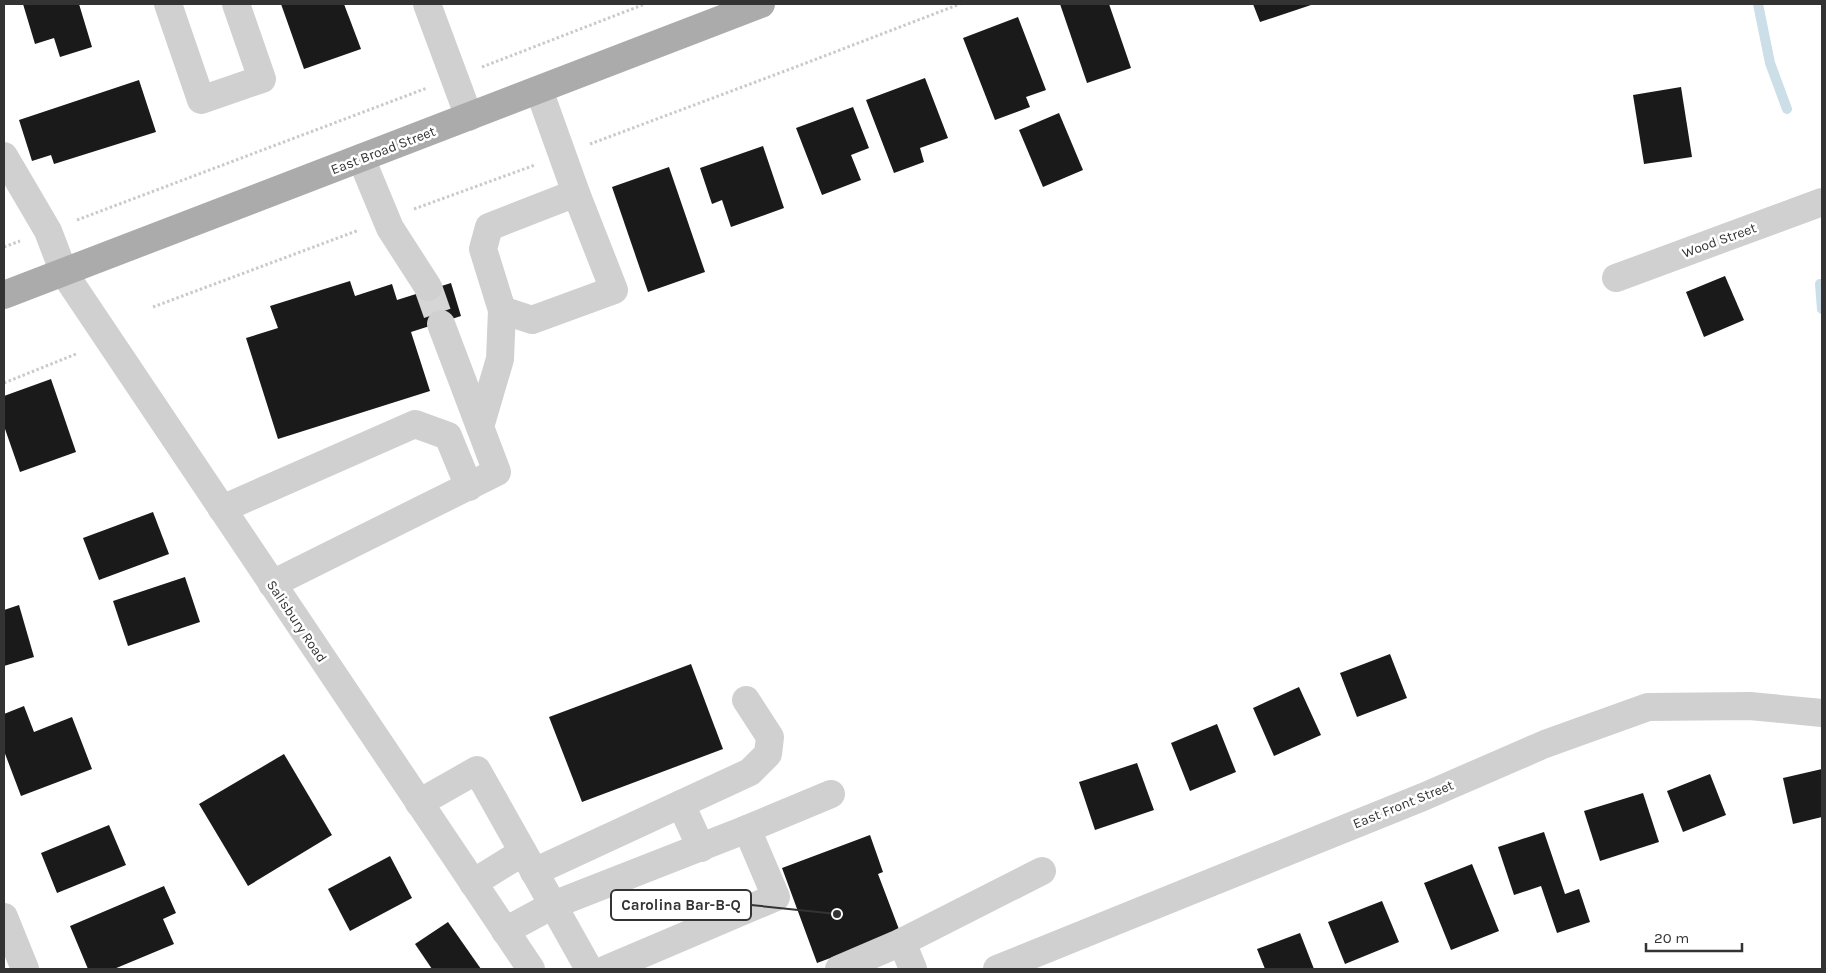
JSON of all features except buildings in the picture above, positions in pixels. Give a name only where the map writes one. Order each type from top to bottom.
[{"type":"main road","name":"East Broad Street","points":[[4,295],[761,4]]},
{"type":"street","points":[[168,4],[201,100],[262,79],[236,4]]},
{"type":"street","points":[[427,4],[469,117]]},
{"type":"street","points":[[502,310],[532,320],[614,290],[539,90]]},
{"type":"street","name":"Salisbury Road","points":[[4,156],[48,231],[64,273],[531,969]]},
{"type":"street","points":[[362,158],[390,228],[428,287]]},
{"type":"street","points":[[480,427],[500,359],[502,310],[483,249],[489,226],[576,192]]},
{"type":"street","name":"Wood Street","points":[[1616,278],[1822,202]]},
{"type":"street","points":[[272,584],[497,472],[441,324]]},
{"type":"street","points":[[222,509],[415,424],[448,436],[469,487]]},
{"type":"street","points":[[473,883],[681,804],[750,772],[768,754],[770,737],[746,700]]},
{"type":"street","name":"East Front Street","points":[[997,969],[1423,797],[1545,744],[1648,707],[1750,706],[1822,713]]},
{"type":"street","points":[[419,803],[477,770],[589,969]]},
{"type":"street","points":[[506,931],[553,905],[701,848],[831,794]]},
{"type":"street","points":[[681,804],[701,848]]},
{"type":"street","points":[[607,969],[776,897],[747,829]]},
{"type":"street","points":[[839,969],[902,942],[1042,871]]},
{"type":"street","points":[[4,917],[25,969]]},
{"type":"street","points":[[902,942],[913,969]]},
{"type":"path","points":[[4,247],[645,4]]},
{"type":"path","points":[[4,383],[76,354]]},
{"type":"waterway","points":[[1758,4],[1770,63],[1787,109]]},
{"type":"waterway","points":[[1820,284],[1822,309]]},
{"type":"tunnel","points":[[428,287],[441,324]]},
{"type":"place","name":"Carolina Bar-B-Q","points":[[837,914]]}]
